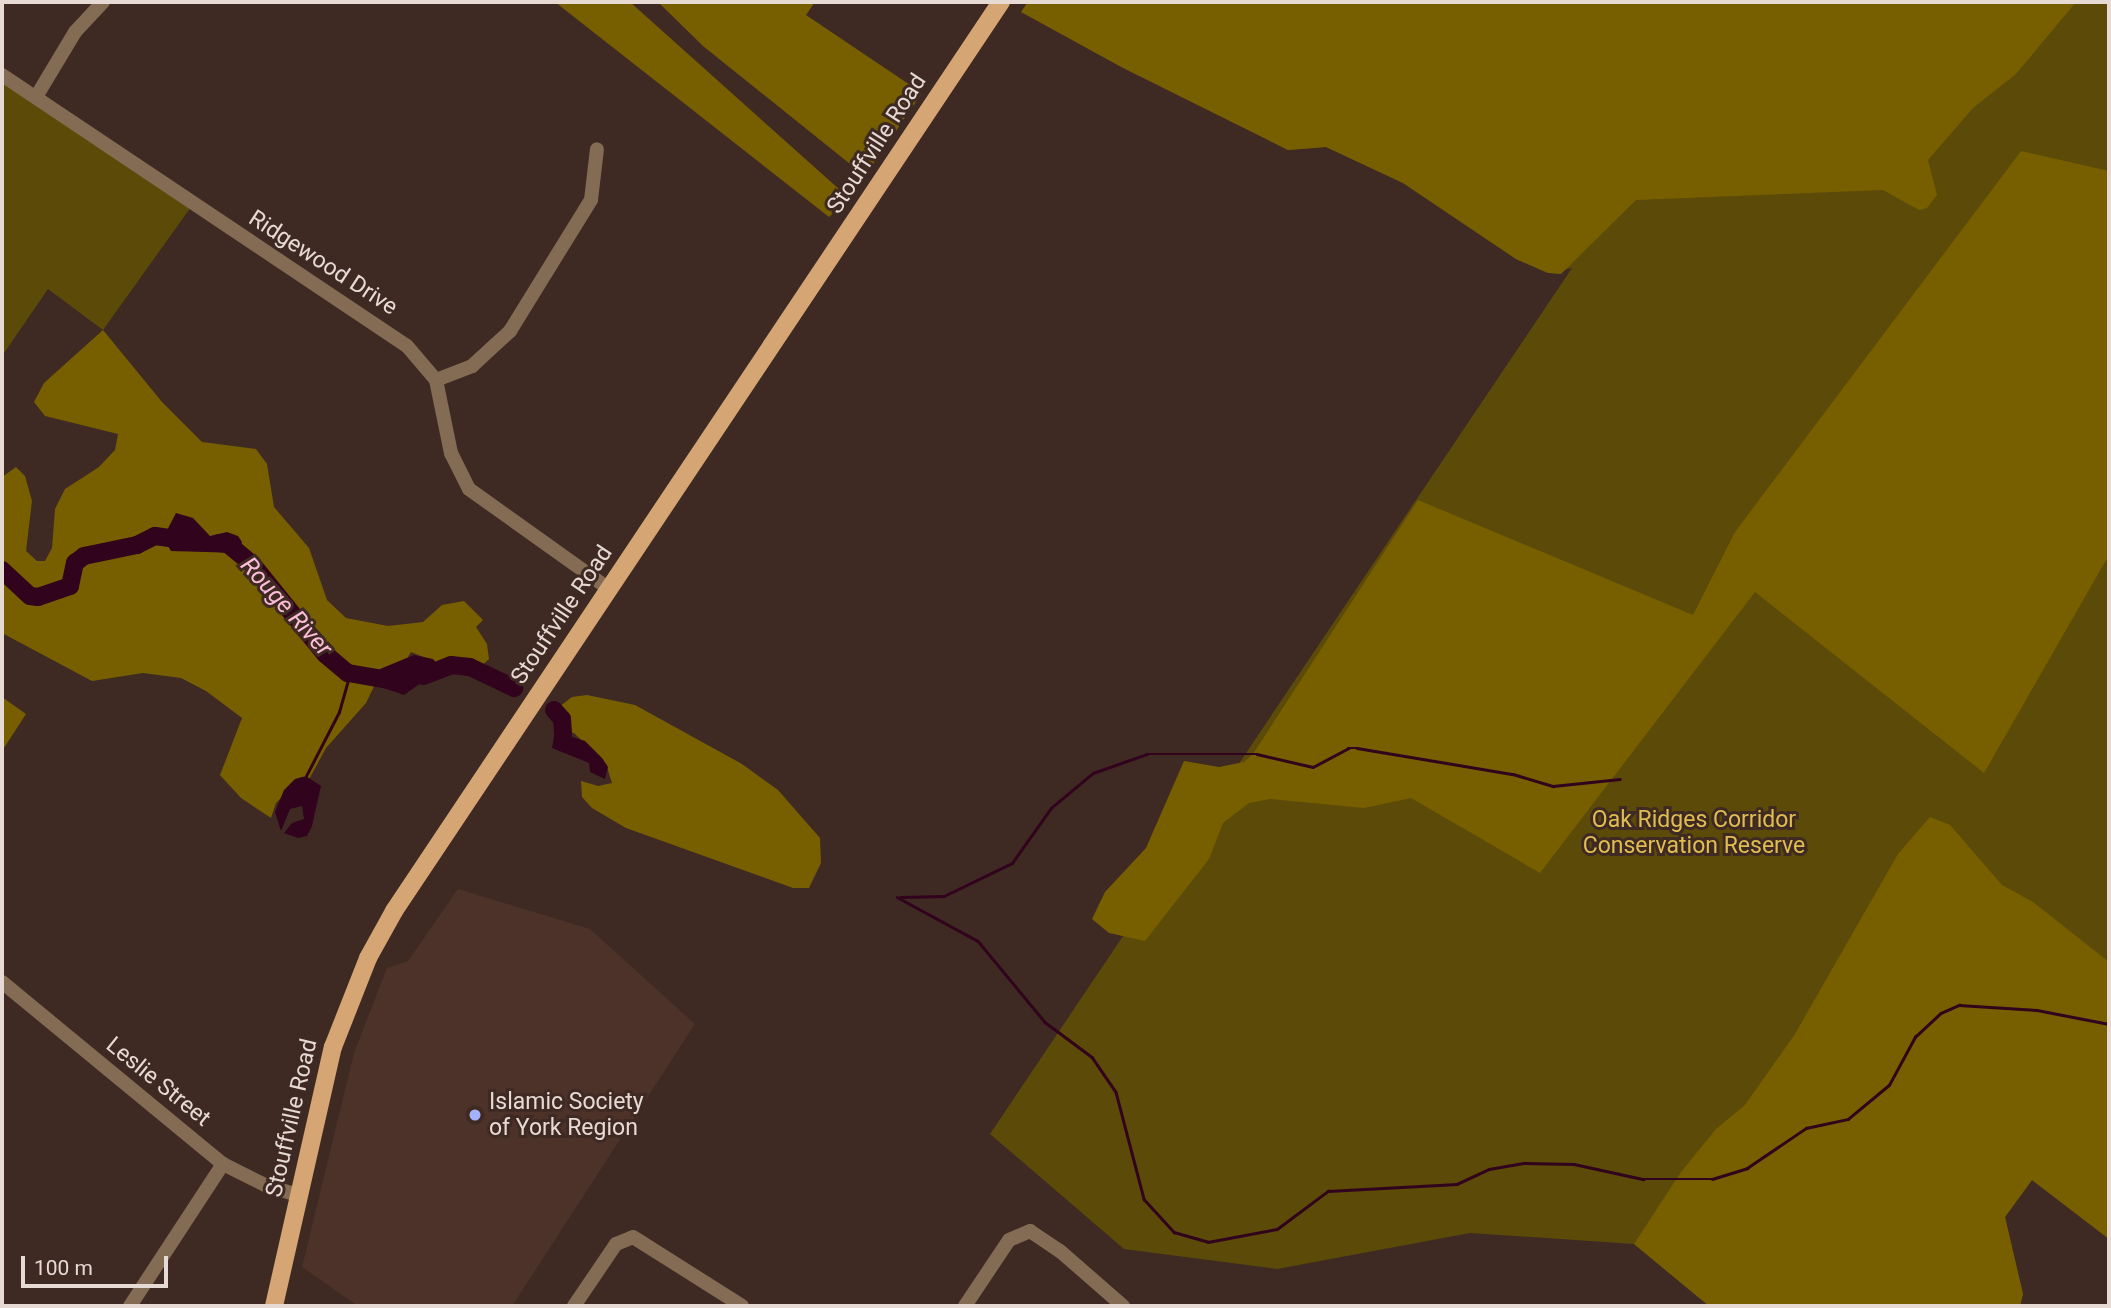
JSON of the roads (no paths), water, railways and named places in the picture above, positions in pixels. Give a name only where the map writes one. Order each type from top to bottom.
[{"type":"main road","name":"Stouffville Road","points":[[274,1306],[333,1047],[368,958],[424,860],[609,589],[1001,2]]},
{"type":"street","points":[[36,97],[75,32],[103,2]]},
{"type":"street","name":"Ridgewood Drive","points":[[2,75],[407,346],[436,380],[451,453],[469,489],[609,589]]},
{"type":"street","points":[[436,380],[472,366],[510,331],[591,200],[597,149]]},
{"type":"street","name":"Leslie Street","points":[[2,982],[223,1164],[265,1185],[298,1195]]},
{"type":"street","points":[[130,1306],[223,1164]]},
{"type":"street","points":[[965,1306],[1009,1240],[1030,1231],[1060,1251],[1123,1306]]},
{"type":"street","points":[[574,1306],[615,1244],[631,1237],[742,1306]]},
{"type":"waterway","name":"Rouge River","points":[[2,570],[30,596],[38,597],[70,586],[75,563],[84,556],[137,545],[155,536],[184,540]]},
{"type":"waterway","name":"Rouge River","points":[[219,543],[228,544],[252,564],[325,654],[348,673],[395,681]]},
{"type":"waterway","name":"Rouge River","points":[[423,676],[451,665],[470,667],[514,688]]},
{"type":"waterway","points":[[306,776],[339,712],[350,673]]},
{"type":"waterway","name":"Rouge River","points":[[554,710],[562,719],[563,734]]},
{"type":"waterway","points":[[900,897],[944,896],[1012,863],[1051,808],[1093,773],[1147,754],[1257,754],[1313,767],[1348,748],[1357,748],[1513,774],[1553,786],[1620,779]]},
{"type":"waterway","points":[[897,897],[978,941],[1045,1022],[1092,1057],[1116,1092],[1144,1199],[1174,1232],[1208,1242],[1277,1229],[1328,1191],[1457,1184],[1489,1169],[1524,1163],[1574,1164],[1643,1179],[1712,1179],[1747,1168],[1806,1128],[1848,1119],[1889,1085],[1915,1037],[1941,1013],[1959,1005],[2037,1010],[2109,1024]]},
{"type":"place","name":"Islamic Society of York Region","points":[[475,1115]]},
{"type":"park label","name":"Oak Ridges Corridor Conservation Reserve","points":[[1694,833]]}]
